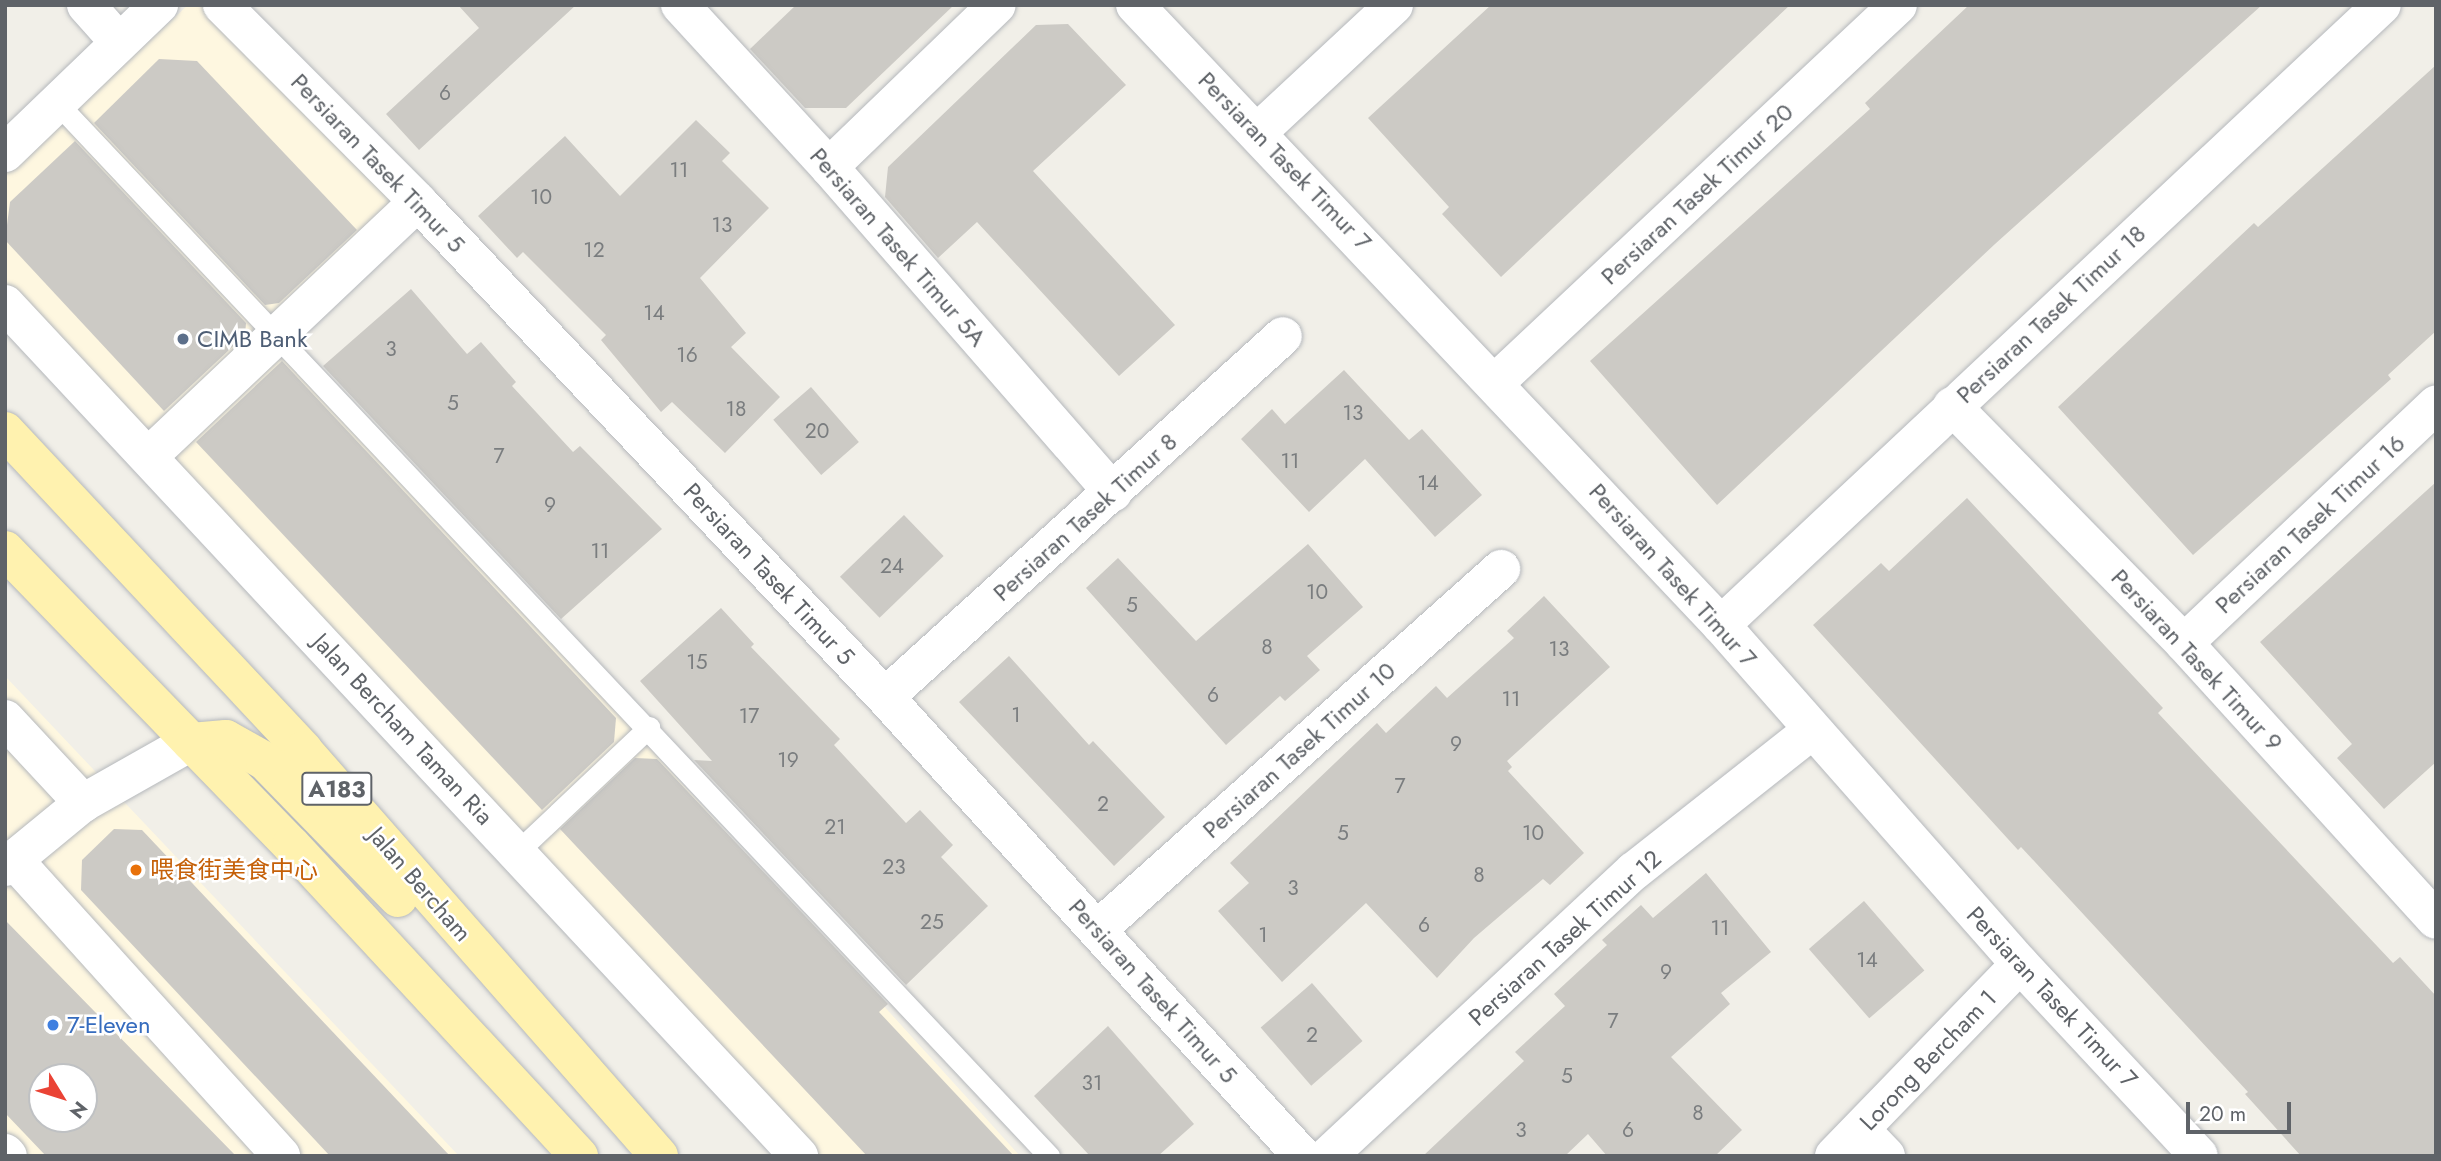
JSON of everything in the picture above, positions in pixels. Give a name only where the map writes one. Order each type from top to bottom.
[{"type":"main road","name":"Jalan Bercham","points":[[5,431],[303,750],[659,1156]]},
{"type":"main road","name":"A183","points":[[5,550],[191,742],[579,1156]]},
{"type":"main road","points":[[191,742],[226,739],[265,761],[445,949],[513,990]]},
{"type":"street","points":[[86,5],[120,42]]},
{"type":"street","points":[[5,153],[159,5]]},
{"type":"street","name":"Persiaran Tasek Timur 5","points":[[222,5],[418,202],[885,697],[1302,1156]]},
{"type":"street","name":"Persiaran Tasek Timur 5A","points":[[680,5],[829,167],[1113,492]]},
{"type":"street","points":[[829,167],[997,5]]},
{"type":"street","name":"Persiaran Tasek Timur 7","points":[[1135,5],[1496,382],[1721,625],[1811,731],[2020,964],[2199,1156]]},
{"type":"street","points":[[1258,132],[1394,5]]},
{"type":"street","name":"Persiaran Tasek Timur 20","points":[[1496,382],[1898,5]]},
{"type":"street","name":"Persiaran Tasek Timur 18","points":[[1721,625],[2382,5]]},
{"type":"street","points":[[149,456],[418,202]]},
{"type":"street","name":"Jalan Bercham Taman Ria","points":[[5,304],[799,1156]]},
{"type":"street","name":"Persiaran Tasek Timur 8","points":[[885,697],[1283,336]]},
{"type":"street","name":"Persiaran Tasek Timur 16","points":[[2184,643],[2436,405]]},
{"type":"street","name":"Persiaran Tasek Timur 9","points":[[1952,406],[2428,895]]},
{"type":"street","name":"Persiaran Tasek Timur 10","points":[[1097,930],[1501,569]]},
{"type":"street","points":[[5,719],[83,803]]},
{"type":"street","name":"Persiaran Tasek Timur 12","points":[[1328,1156],[1634,872],[1811,731]]},
{"type":"street","points":[[191,742],[83,803],[9,863],[275,1154]]},
{"type":"street","name":"Lorong Bercham 1","points":[[1860,1147],[2020,964]]},
{"type":"lane","points":[[57,103],[279,334],[1049,1156]]},
{"type":"lane","points":[[517,852],[649,727]]},
{"type":"shaded area","points":[[188,5],[223,5],[415,213],[282,343],[1020,1156],[778,1156],[5,330],[5,173]]},
{"type":"shaded area","points":[[5,676],[459,1156],[5,1156]]},
{"type":"building","points":[[458,5],[576,5],[419,150],[386,114],[479,28]]},
{"type":"building","points":[[796,5],[954,5],[846,108],[805,108],[750,49]]},
{"type":"building","points":[[1491,5],[1790,5],[1501,277],[1442,214],[1449,207],[1368,118]]},
{"type":"building","points":[[1969,5],[2262,5],[1995,244],[1717,505],[1590,361],[1870,109],[1865,103]]},
{"type":"building","points":[[1068,24],[1126,85],[1033,171],[1175,325],[1119,376],[977,222],[938,258],[885,197],[888,167],[1036,25]]},
{"type":"building","points":[[159,59],[197,61],[357,230],[279,303],[265,305],[94,123]]},
{"type":"building","points":[[2436,65],[2436,331],[2388,375],[2391,379],[2193,555],[2058,407],[2254,223],[2258,227]]},
{"type":"building","points":[[696,120],[730,153],[722,161],[769,208],[700,278],[746,333],[731,347],[780,397],[725,453],[672,402],[661,412],[601,340],[606,335],[523,252],[517,258],[478,216],[565,136],[620,196]]},
{"type":"building","points":[[75,141],[246,323],[245,335],[164,411],[5,240],[10,202]]},
{"type":"building","points":[[411,289],[467,354],[481,342],[516,382],[512,386],[573,452],[580,446],[662,529],[561,619],[323,366]]},
{"type":"building","points":[[282,361],[616,718],[614,742],[542,810],[196,442]]},
{"type":"building","points":[[1344,370],[1409,440],[1422,429],[1482,495],[1435,537],[1365,459],[1309,512],[1241,439],[1272,409],[1285,424]]},
{"type":"building","points":[[811,387],[859,442],[821,475],[773,420]]},
{"type":"building","points":[[2436,482],[2436,762],[2384,809],[2337,758],[2352,744],[2260,642]]},
{"type":"building","points":[[1967,498],[2163,708],[2158,713],[2393,963],[2400,957],[2436,996],[2436,1156],[2301,1156],[2245,1094],[2248,1092],[2021,847],[2018,850],[1813,625],[1881,563],[1889,571]]},
{"type":"building","points":[[904,515],[944,556],[880,618],[840,577]]},
{"type":"building","points":[[1308,544],[1363,607],[1307,656],[1320,670],[1285,701],[1280,696],[1226,745],[1086,588],[1118,558],[1196,641]]},
{"type":"building","points":[[1544,596],[1610,667],[1507,761],[1512,767],[1508,771],[1584,853],[1550,885],[1543,879],[1474,938],[1437,978],[1366,903],[1282,982],[1218,911],[1249,883],[1230,863],[1377,723],[1386,733],[1436,686],[1447,698],[1514,638],[1507,631]]},
{"type":"building","points":[[721,608],[754,644],[751,647],[840,739],[834,745],[906,823],[920,810],[953,845],[941,857],[988,906],[906,985],[694,760],[712,761],[640,681]]},
{"type":"building","points":[[1009,656],[1089,745],[1093,741],[1165,817],[1114,866],[959,702]]},
{"type":"building","points":[[635,758],[657,759],[888,1004],[879,1012],[1014,1156],[867,1156],[560,829]]},
{"type":"building","points":[[114,829],[142,830],[450,1156],[330,1156],[81,890],[82,860]]},
{"type":"building","points":[[1706,873],[1771,952],[1721,993],[1730,1004],[1671,1057],[1742,1130],[1715,1156],[1607,1156],[1588,1134],[1565,1156],[1423,1156],[1524,1061],[1515,1052],[1565,1006],[1554,994],[1607,945],[1602,940],[1641,905],[1653,918]]},
{"type":"building","points":[[1864,901],[1924,970],[1869,1018],[1809,949]]},
{"type":"building","points":[[5,920],[236,1156],[46,1156],[5,1113]]},
{"type":"building","points":[[1312,983],[1363,1041],[1311,1086],[1261,1028]]},
{"type":"building","points":[[1108,1026],[1194,1124],[1158,1156],[1090,1156],[1034,1096]]},
{"type":"place","name":"CIMB Bank","points":[[183,339]]},
{"type":"place","name":"喂食街美食中心","points":[[136,870]]},
{"type":"place","name":"7-Eleven","points":[[53,1025]]}]
